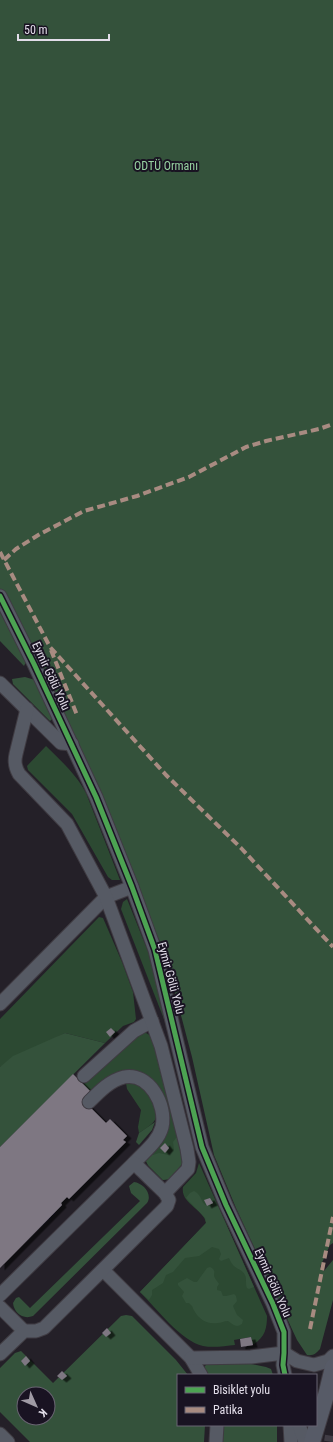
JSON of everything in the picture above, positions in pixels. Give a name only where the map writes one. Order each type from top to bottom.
[{"type":"main road","points":[[312,1442],[330,1399],[333,1367]]},
{"type":"street","name":"Eymir Gölü Yolu","points":[[0,596],[72,744],[96,797],[132,887],[155,950],[202,1147],[226,1205],[273,1304],[284,1332],[283,1365],[285,1374]]},
{"type":"street","points":[[0,683],[60,743],[72,744]]},
{"type":"street","points":[[27,709],[14,761],[16,769],[67,824],[106,897],[161,1046],[189,1162],[188,1169],[165,1194]]},
{"type":"street","points":[[0,1004],[106,897],[132,887]]},
{"type":"street","points":[[84,1076],[134,1031],[152,1021]]},
{"type":"street","points":[[0,1295],[134,1163],[155,1140],[162,1127],[163,1110],[154,1092],[140,1079],[125,1077],[117,1079],[109,1084],[89,1102]]},
{"type":"street","points":[[0,1354],[24,1331],[36,1331],[44,1328],[167,1206],[169,1200],[165,1194],[134,1163]]},
{"type":"street","points":[[103,1270],[190,1358],[200,1374]]},
{"type":"street","points":[[0,1307],[24,1331]]},
{"type":"street","points":[[190,1358],[250,1357],[284,1353],[297,1361],[314,1365],[328,1361],[333,1356]]},
{"type":"street","points":[[284,1353],[291,1365],[294,1374]]},
{"type":"street","points":[[216,1442],[217,1426]]},
{"type":"street","points":[[290,1426],[291,1442]]},
{"type":"street","points":[[299,1426],[305,1442]]},
{"type":"street","points":[[0,1434],[8,1442]]},
{"type":"green space","name":"ODTÜ Ormanı","points":[[0,0],[333,0],[333,1243],[330,1245],[320,1267],[324,1271],[333,1260],[333,1300],[320,1349],[315,1354],[311,1355],[307,1355],[297,1340],[236,1208],[214,1155],[192,1057],[164,951],[72,744],[0,596]]},
{"type":"green space","points":[[0,612],[26,662],[24,666],[0,641]]},
{"type":"green space","points":[[25,677],[35,680],[53,718],[50,721],[13,684],[12,679]]},
{"type":"green space","points":[[46,746],[63,762],[86,793],[120,880],[112,880],[108,877],[72,814],[28,770],[27,766]]},
{"type":"green space","points":[[127,899],[151,959],[169,1032],[121,909],[123,902]]},
{"type":"green space","points":[[99,917],[103,918],[133,992],[136,1019],[134,1022],[123,1026],[105,1043],[65,1033],[0,1067],[0,1019]]},
{"type":"green space","points":[[65,1033],[105,1043],[0,1147],[0,1067],[13,1056]]},
{"type":"green space","points":[[138,1033],[146,1033],[153,1037],[184,1158],[169,1179],[163,1180],[146,1161],[158,1144],[159,1089],[110,1076],[104,1079],[91,1092],[83,1085]]},
{"type":"green space","points":[[132,1082],[149,1091],[156,1111],[155,1119],[152,1123],[139,1133],[138,1127],[141,1110],[127,1089],[126,1083]]},
{"type":"green space","points":[[155,1122],[152,1130],[139,1145],[136,1142],[139,1133]]},
{"type":"green space","points":[[176,1138],[178,1138],[184,1162],[169,1179],[163,1180],[148,1165],[145,1159],[150,1152],[153,1155],[159,1153],[168,1155],[174,1150],[173,1142]]},
{"type":"green space","points":[[199,1163],[267,1316],[265,1332],[254,1344],[252,1344],[251,1337],[234,1340],[235,1345],[227,1346],[207,1347],[195,1343],[178,1331],[140,1292],[206,1223],[201,1214],[188,1202],[183,1193],[183,1187],[196,1173]]},
{"type":"green space","points":[[134,1182],[141,1184],[148,1193],[149,1200],[147,1203],[33,1316],[26,1317],[17,1313],[13,1303],[16,1298],[19,1297],[30,1308],[140,1201],[131,1193],[129,1186]]},
{"type":"green space","points":[[194,1191],[198,1193],[204,1204],[207,1206],[218,1206],[254,1287],[249,1289],[247,1288],[246,1277],[242,1271],[233,1265],[229,1258],[221,1261],[219,1259],[221,1254],[219,1249],[212,1247],[199,1256],[185,1258],[173,1272],[166,1275],[163,1283],[152,1290],[152,1295],[149,1300],[140,1292],[206,1223],[205,1218],[186,1198]]},
{"type":"green space","points":[[210,1267],[214,1270],[214,1276],[219,1284],[217,1290],[221,1291],[223,1296],[234,1294],[236,1296],[237,1301],[233,1306],[237,1315],[243,1320],[242,1324],[235,1326],[228,1321],[209,1323],[196,1314],[192,1306],[189,1303],[186,1303],[182,1296],[184,1292],[178,1283],[187,1278],[197,1282],[207,1268]]},
{"type":"green space","points":[[121,1316],[132,1316],[176,1360],[187,1374],[177,1374],[177,1426],[205,1426],[204,1442],[30,1442],[0,1412],[0,1368],[15,1353],[21,1351],[53,1383]]},
{"type":"green space","points":[[236,1361],[266,1367],[271,1369],[273,1374],[208,1374],[205,1369],[207,1364]]},
{"type":"green space","points":[[223,1426],[277,1426],[277,1442],[222,1442]]},
{"type":"building","points":[[111,1028],[115,1032],[110,1037],[106,1032]]},
{"type":"building","points":[[73,1074],[91,1092],[83,1100],[106,1123],[110,1119],[127,1136],[123,1140],[126,1142],[69,1199],[67,1197],[61,1203],[62,1205],[0,1268],[0,1147]]},
{"type":"building","points":[[165,1143],[169,1148],[165,1153],[160,1148]]},
{"type":"building","points":[[210,1198],[213,1203],[207,1206],[204,1200]]},
{"type":"building","points":[[107,1328],[111,1333],[106,1337],[102,1333]]},
{"type":"building","points":[[251,1337],[253,1345],[241,1347],[240,1339]]},
{"type":"building","points":[[26,1356],[30,1361],[25,1366],[21,1361]]},
{"type":"building","points":[[62,1371],[67,1376],[62,1380],[57,1376]]},
{"type":"tunnel","points":[[332,1442],[333,1436]]},
{"type":"marked path","points":[[4,560],[16,549],[40,534],[84,511],[137,496],[189,477],[246,447],[319,429],[333,424]]},
{"type":"marked path","points":[[0,552],[50,647],[166,775],[241,848],[333,947]]},
{"type":"marked path","points":[[51,650],[77,715]]},
{"type":"marked path","points":[[310,1329],[333,1217]]},
{"type":"cycle path","points":[[0,596],[34,664],[96,797],[132,887],[155,950],[202,1147],[226,1205],[273,1304],[284,1332],[283,1365],[285,1374]]}]
